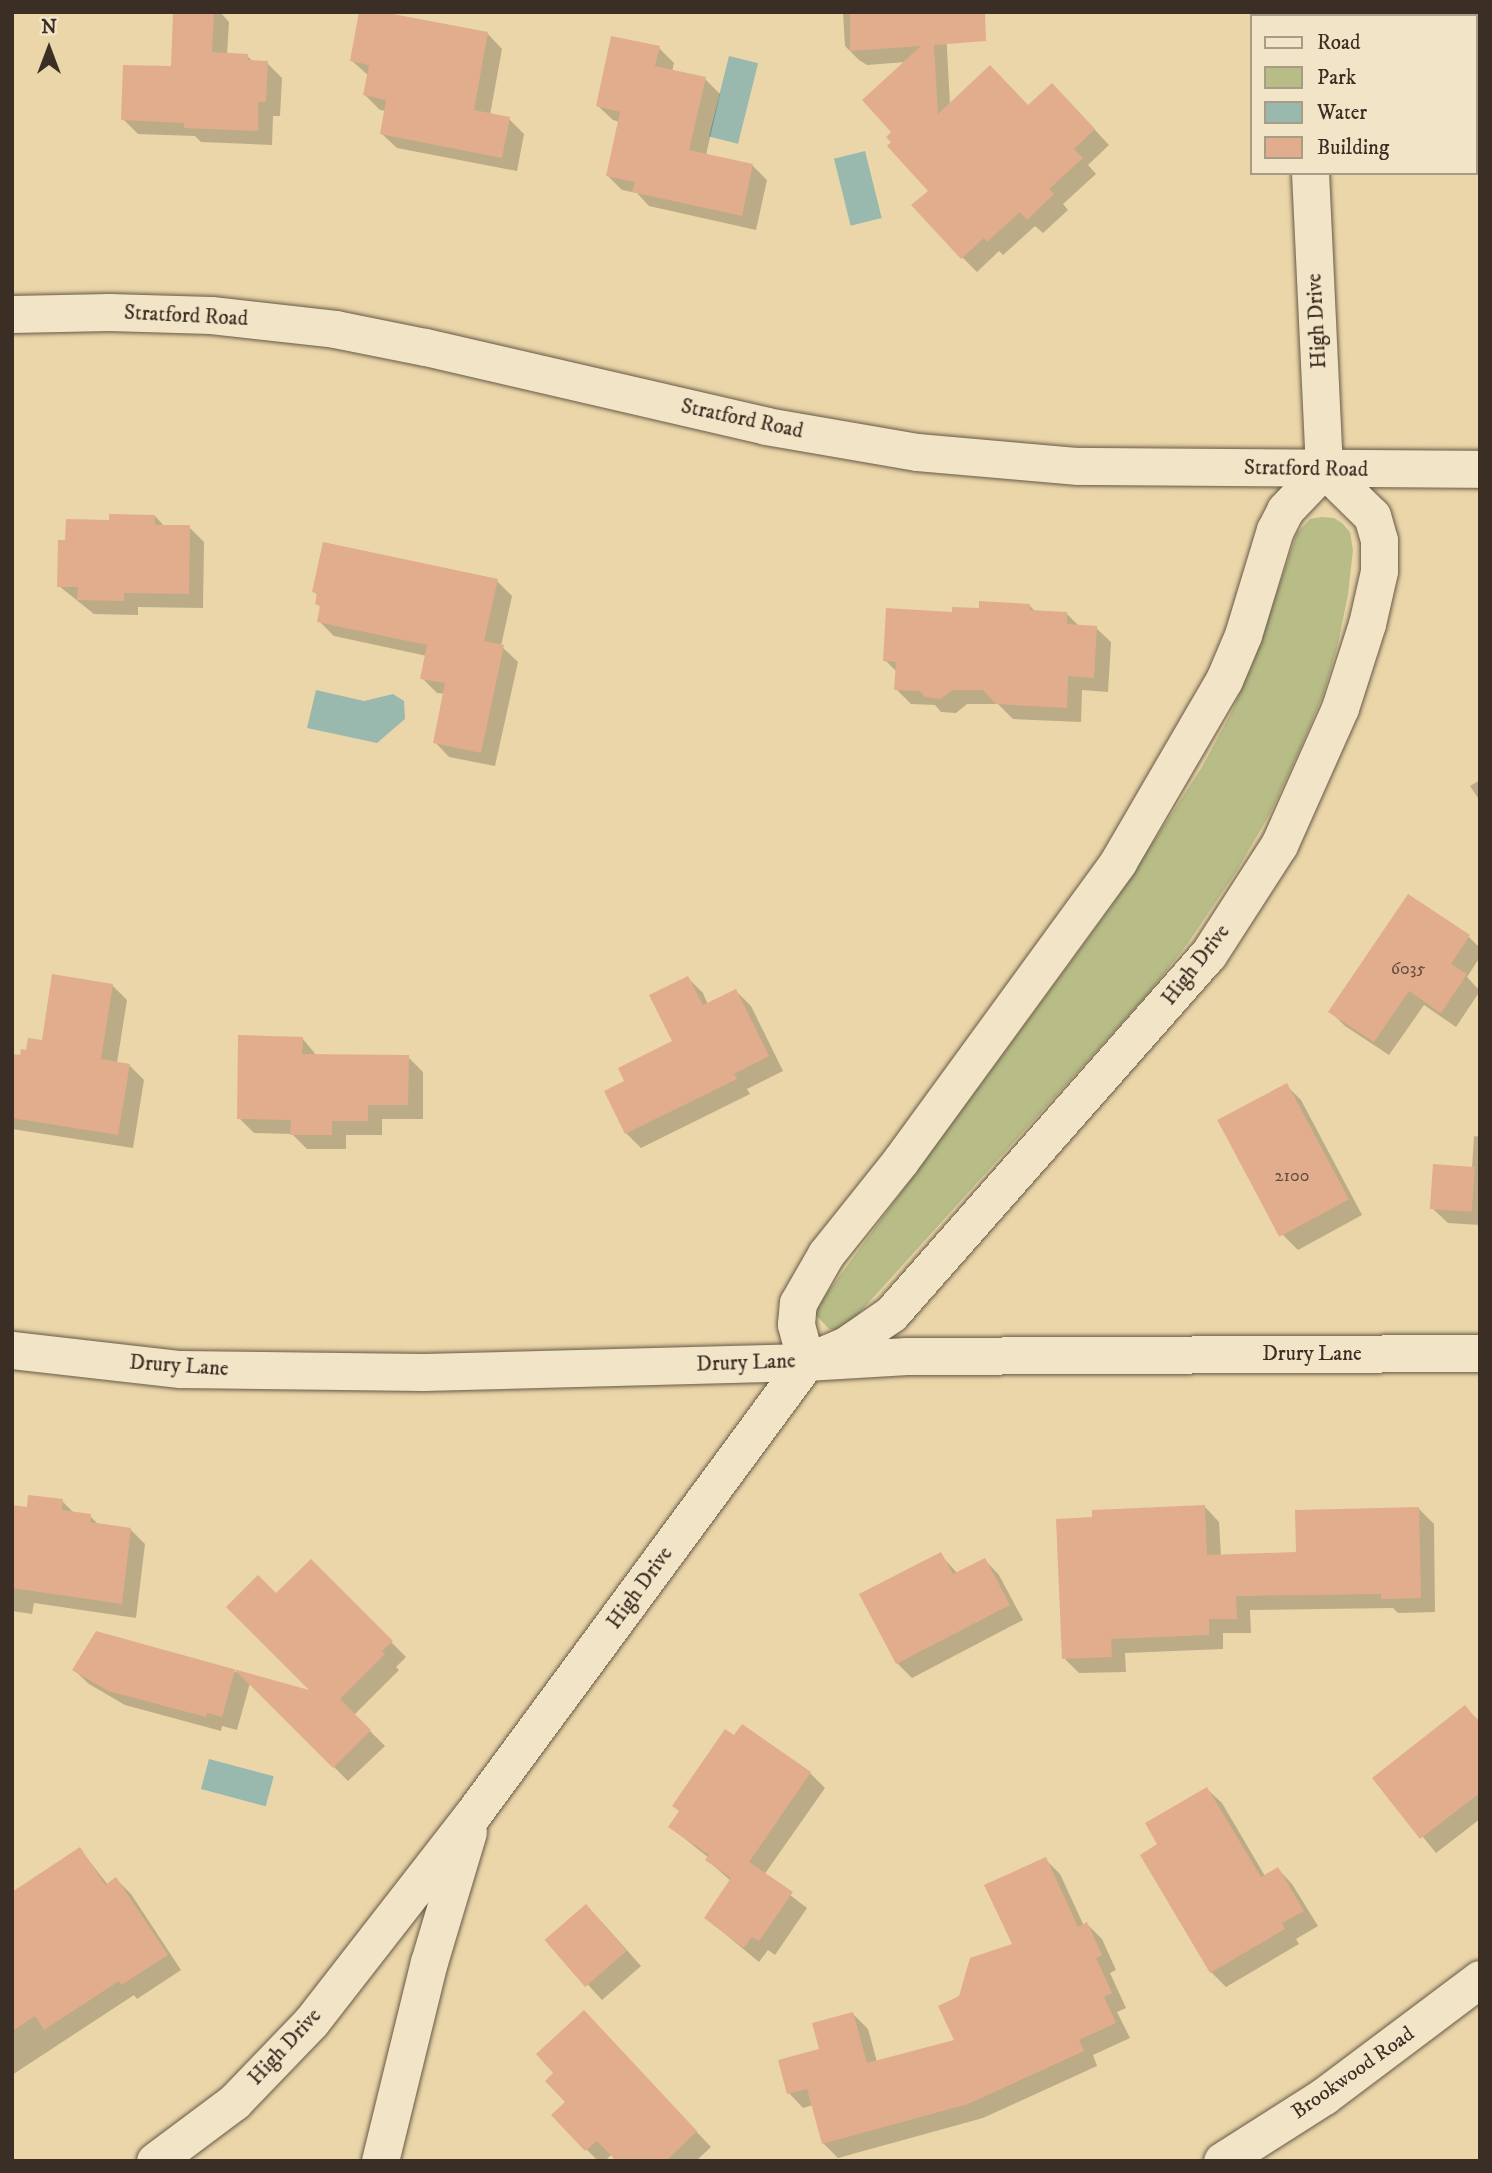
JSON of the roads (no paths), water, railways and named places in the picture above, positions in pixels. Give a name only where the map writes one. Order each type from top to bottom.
[{"type":"street","name":"High Drive","points":[[155,2161],[234,2102],[311,2022],[473,1814],[806,1362],[846,1345],[891,1314],[1208,955],[1279,845],[1340,708],[1367,624],[1379,571],[1379,540],[1372,516],[1324,470],[1310,175]]},
{"type":"street","name":"Stratford Road","points":[[12,314],[109,312],[211,315],[335,330],[425,346],[766,426],[917,452],[1078,466],[1480,470]]},
{"type":"street","points":[[806,1362],[796,1324],[798,1303],[826,1254],[901,1160],[1118,862],[1224,680],[1243,635],[1275,530],[1285,510],[1324,470]]},
{"type":"street","name":"Drury Lane","points":[[12,1350],[180,1369],[423,1372],[806,1362],[907,1356],[1480,1353]]},
{"type":"street","name":"High Drive","points":[[380,2161],[429,1962],[473,1814]]},
{"type":"street","name":"Brookwood Road","points":[[1222,2161],[1324,2096],[1480,1979]]},
{"type":"water","points":[[729,56],[758,63],[738,144],[709,137]]},
{"type":"water","points":[[865,151],[882,218],[851,226],[834,159]]},
{"type":"water","points":[[316,690],[364,701],[393,694],[404,701],[405,719],[377,743],[307,728]]},
{"type":"water","points":[[209,1759],[274,1776],[266,1806],[201,1789]]}]
